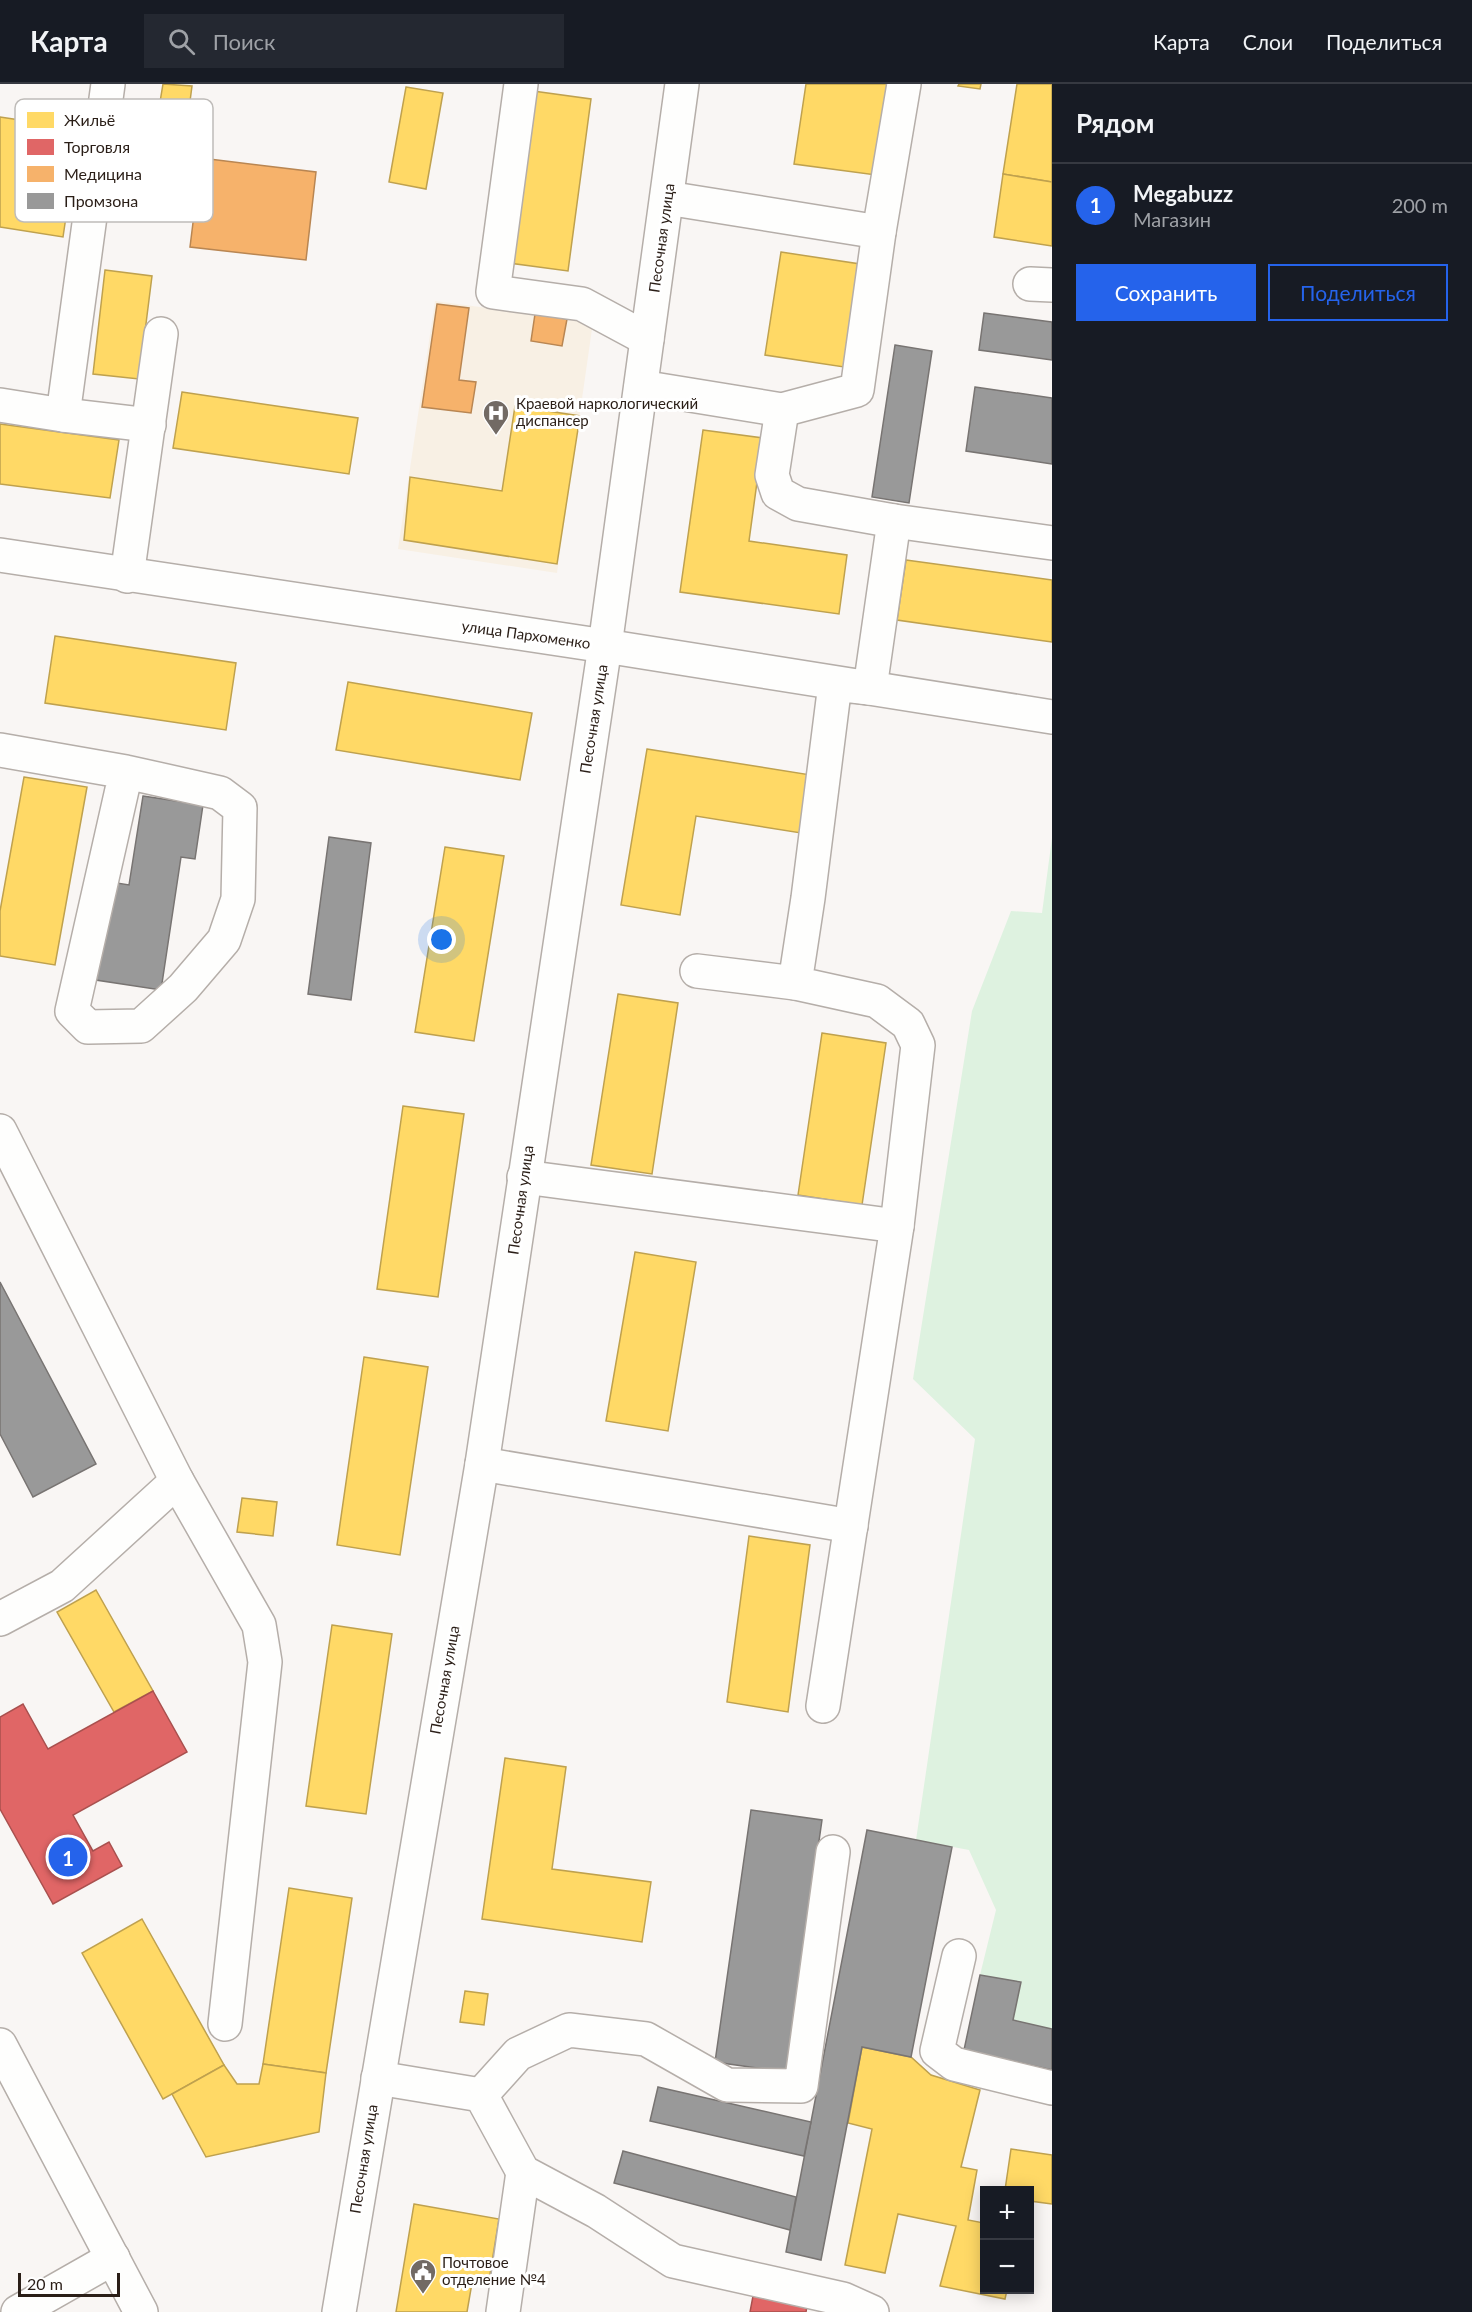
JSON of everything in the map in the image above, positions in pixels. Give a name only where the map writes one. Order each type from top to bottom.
[{"type":"street","points":[[106,99],[108,84]]},
{"type":"street","points":[[521,84],[494,292],[582,304],[647,339]]},
{"type":"street","name":"Песочная улица","points":[[339,2312],[482,1464],[605,646],[668,198],[680,84]]},
{"type":"street","points":[[641,387],[782,410],[857,390],[879,232],[904,84]]},
{"type":"street","points":[[668,198],[879,232]]},
{"type":"street","points":[[63,415],[89,222]]},
{"type":"street","points":[[127,576],[161,334]]},
{"type":"street","points":[[0,405],[149,425]]},
{"type":"street","points":[[782,410],[772,475],[778,493],[798,504],[894,521],[1052,543]]},
{"type":"street","points":[[894,521],[870,688],[1052,717]]},
{"type":"street","name":"улица Пархоменко","points":[[0,555],[870,688]]},
{"type":"street","points":[[795,982],[835,684]]},
{"type":"street","points":[[0,750],[126,772],[220,794],[240,808],[238,899],[224,940],[183,988],[141,1026],[88,1027],[72,1011],[126,772]]},
{"type":"street","points":[[697,971],[795,982],[877,1000],[908,1024],[918,1045],[897,1226],[823,1706]]},
{"type":"street","points":[[0,1131],[177,1481],[259,1625],[265,1662],[225,2024]]},
{"type":"street","points":[[524,1177],[897,1226]]},
{"type":"street","points":[[482,1464],[851,1526]]},
{"type":"street","points":[[0,1619],[62,1586],[177,1481]]},
{"type":"street","points":[[481,2095],[518,2054],[569,2030],[646,2039],[727,2085],[801,2086],[834,1852]]},
{"type":"street","points":[[959,1956],[937,2051],[954,2064],[1052,2088]]},
{"type":"street","points":[[0,2045],[141,2312]]},
{"type":"street","points":[[378,2078],[481,2095]]},
{"type":"street","points":[[481,2095],[523,2172],[596,2211],[673,2261],[843,2299],[872,2312]]},
{"type":"street","points":[[503,2312],[523,2172]]},
{"type":"street","points":[[18,2312],[113,2258]]},
{"type":"shaded area","name":"Краевой наркологический диспансер","points":[[435,301],[593,322],[557,573],[398,549]]},
{"type":"green space","points":[[1052,838],[1052,2029],[1013,2020],[1021,1982],[980,1975],[996,1910],[969,1850],[916,1840],[975,1439],[913,1379],[972,1011],[1011,911],[1042,913]]},
{"type":"building: Жильё","points":[[163,84],[192,86],[190,99],[160,99]]},
{"type":"building: Жильё","points":[[806,84],[889,84],[876,175],[794,164]]},
{"type":"building: Жильё","points":[[959,84],[981,84],[980,89],[958,86]]},
{"type":"building: Жильё","points":[[1017,84],[1052,84],[1052,182],[1003,174]]},
{"type":"building: Жильё","points":[[406,87],[443,93],[426,189],[389,182]]},
{"type":"building: Жильё","points":[[533,91],[591,99],[568,271],[509,263]]},
{"type":"building: Жильё","points":[[0,117],[15,119],[15,222],[65,222],[63,237],[0,227]]},
{"type":"building: Жильё","points":[[1003,174],[1052,182],[1052,246],[994,237]]},
{"type":"building: Жильё","points":[[781,252],[860,264],[844,367],[765,355]]},
{"type":"building: Жильё","points":[[105,270],[152,276],[139,379],[93,374]]},
{"type":"building: Жильё","points":[[182,392],[358,418],[349,474],[173,448]]},
{"type":"building: Жильё","points":[[515,406],[580,416],[557,564],[404,540],[410,477],[502,491]]},
{"type":"building: Жильё","points":[[0,424],[119,440],[110,498],[0,484]]},
{"type":"building: Жильё","points":[[703,430],[763,438],[749,541],[847,555],[839,614],[680,592]]},
{"type":"building: Жильё","points":[[906,560],[1052,580],[1052,642],[897,620]]},
{"type":"building: Жильё","points":[[55,636],[236,663],[226,730],[45,703]]},
{"type":"building: Жильё","points":[[348,682],[532,713],[520,780],[336,750]]},
{"type":"building: Жильё","points":[[647,749],[811,775],[801,833],[696,816],[680,915],[621,905]]},
{"type":"building: Жильё","points":[[24,777],[87,787],[55,965],[0,956],[0,911]]},
{"type":"building: Жильё","points":[[445,847],[504,856],[474,1041],[415,1032]]},
{"type":"building: Жильё","points":[[618,994],[678,1003],[652,1174],[591,1165]]},
{"type":"building: Жильё","points":[[822,1033],[886,1043],[862,1205],[798,1195]]},
{"type":"building: Жильё","points":[[403,1106],[464,1114],[438,1297],[377,1289]]},
{"type":"building: Жильё","points":[[635,1252],[696,1262],[668,1431],[606,1421]]},
{"type":"building: Жильё","points":[[364,1357],[428,1367],[400,1555],[337,1545]]},
{"type":"building: Жильё","points":[[242,1498],[277,1502],[273,1536],[237,1532]]},
{"type":"building: Жильё","points":[[749,1536],[810,1545],[788,1712],[727,1702]]},
{"type":"building: Жильё","points":[[96,1590],[153,1691],[114,1712],[57,1612]]},
{"type":"building: Жильё","points":[[332,1625],[392,1634],[366,1814],[306,1806]]},
{"type":"building: Жильё","points":[[505,1758],[566,1767],[552,1869],[651,1882],[642,1942],[482,1919]]},
{"type":"building: Жильё","points":[[289,1888],[352,1898],[326,2073],[263,2064]]},
{"type":"building: Жильё","points":[[142,1919],[224,2065],[163,2099],[82,1953]]},
{"type":"building: Жильё","points":[[465,1991],[488,1994],[484,2025],[460,2022]]},
{"type":"building: Жильё","points":[[862,2047],[911,2057],[931,2075],[980,2090],[961,2167],[977,2170],[968,2220],[980,2222],[980,2294],[940,2286],[956,2226],[898,2214],[885,2273],[845,2265],[872,2129],[848,2123]]},
{"type":"building: Жильё","points":[[263,2064],[326,2073],[319,2132],[206,2157],[172,2094],[224,2065],[237,2084],[259,2084]]},
{"type":"building: Жильё","points":[[1011,2149],[1052,2155],[1052,2204],[1034,2202],[1034,2186],[1006,2186]]},
{"type":"building: Жильё","points":[[414,2204],[499,2219],[488,2286],[472,2283],[467,2312],[396,2312]]},
{"type":"building: Жильё","points":[[980,2294],[1006,2294],[1005,2299]]},
{"type":"building: Торговля","points":[[153,1691],[187,1752],[73,1815],[93,1851],[109,1842],[122,1866],[53,1904],[0,1809],[0,1717],[23,1704],[48,1749]]},
{"type":"building: Торговля","points":[[753,2296],[807,2306],[806,2312],[750,2312]]},
{"type":"building: Медицина","points":[[213,159],[316,172],[306,260],[190,247],[193,222],[213,222]]},
{"type":"building: Медицина","points":[[437,304],[469,308],[459,380],[476,382],[471,413],[422,407]]},
{"type":"building: Медицина","points":[[535,314],[567,319],[562,346],[531,341]]},
{"type":"building: Промзона","points":[[984,313],[1052,322],[1052,360],[979,350]]},
{"type":"building: Промзона","points":[[895,345],[932,351],[909,503],[872,497]]},
{"type":"building: Промзона","points":[[975,387],[1052,398],[1052,464],[966,451]]},
{"type":"building: Промзона","points":[[143,796],[203,805],[195,859],[181,857],[161,990],[96,980],[111,882],[129,885]]},
{"type":"building: Промзона","points":[[329,837],[371,843],[351,1000],[308,994]]},
{"type":"building: Промзона","points":[[0,1282],[96,1464],[33,1497],[0,1434]]},
{"type":"building: Промзона","points":[[751,1810],[822,1820],[786,2072],[715,2062]]},
{"type":"building: Промзона","points":[[867,1830],[952,1847],[911,2057],[862,2047],[821,2260],[786,2252]]},
{"type":"building: Промзона","points":[[980,1975],[1021,1982],[1013,2020],[1052,2029],[1052,2070],[964,2050]]},
{"type":"building: Промзона","points":[[658,2087],[811,2122],[804,2156],[650,2121]]},
{"type":"building: Промзона","points":[[623,2151],[796,2197],[790,2230],[614,2183]]},
{"type":"place","name":"Краевой наркологический диспансер","points":[[496,436]]},
{"type":"place","name":"Megabuzz","points":[[68,1857]]},
{"type":"place","name":"Почтовое отделение №4","points":[[423,2295]]}]
